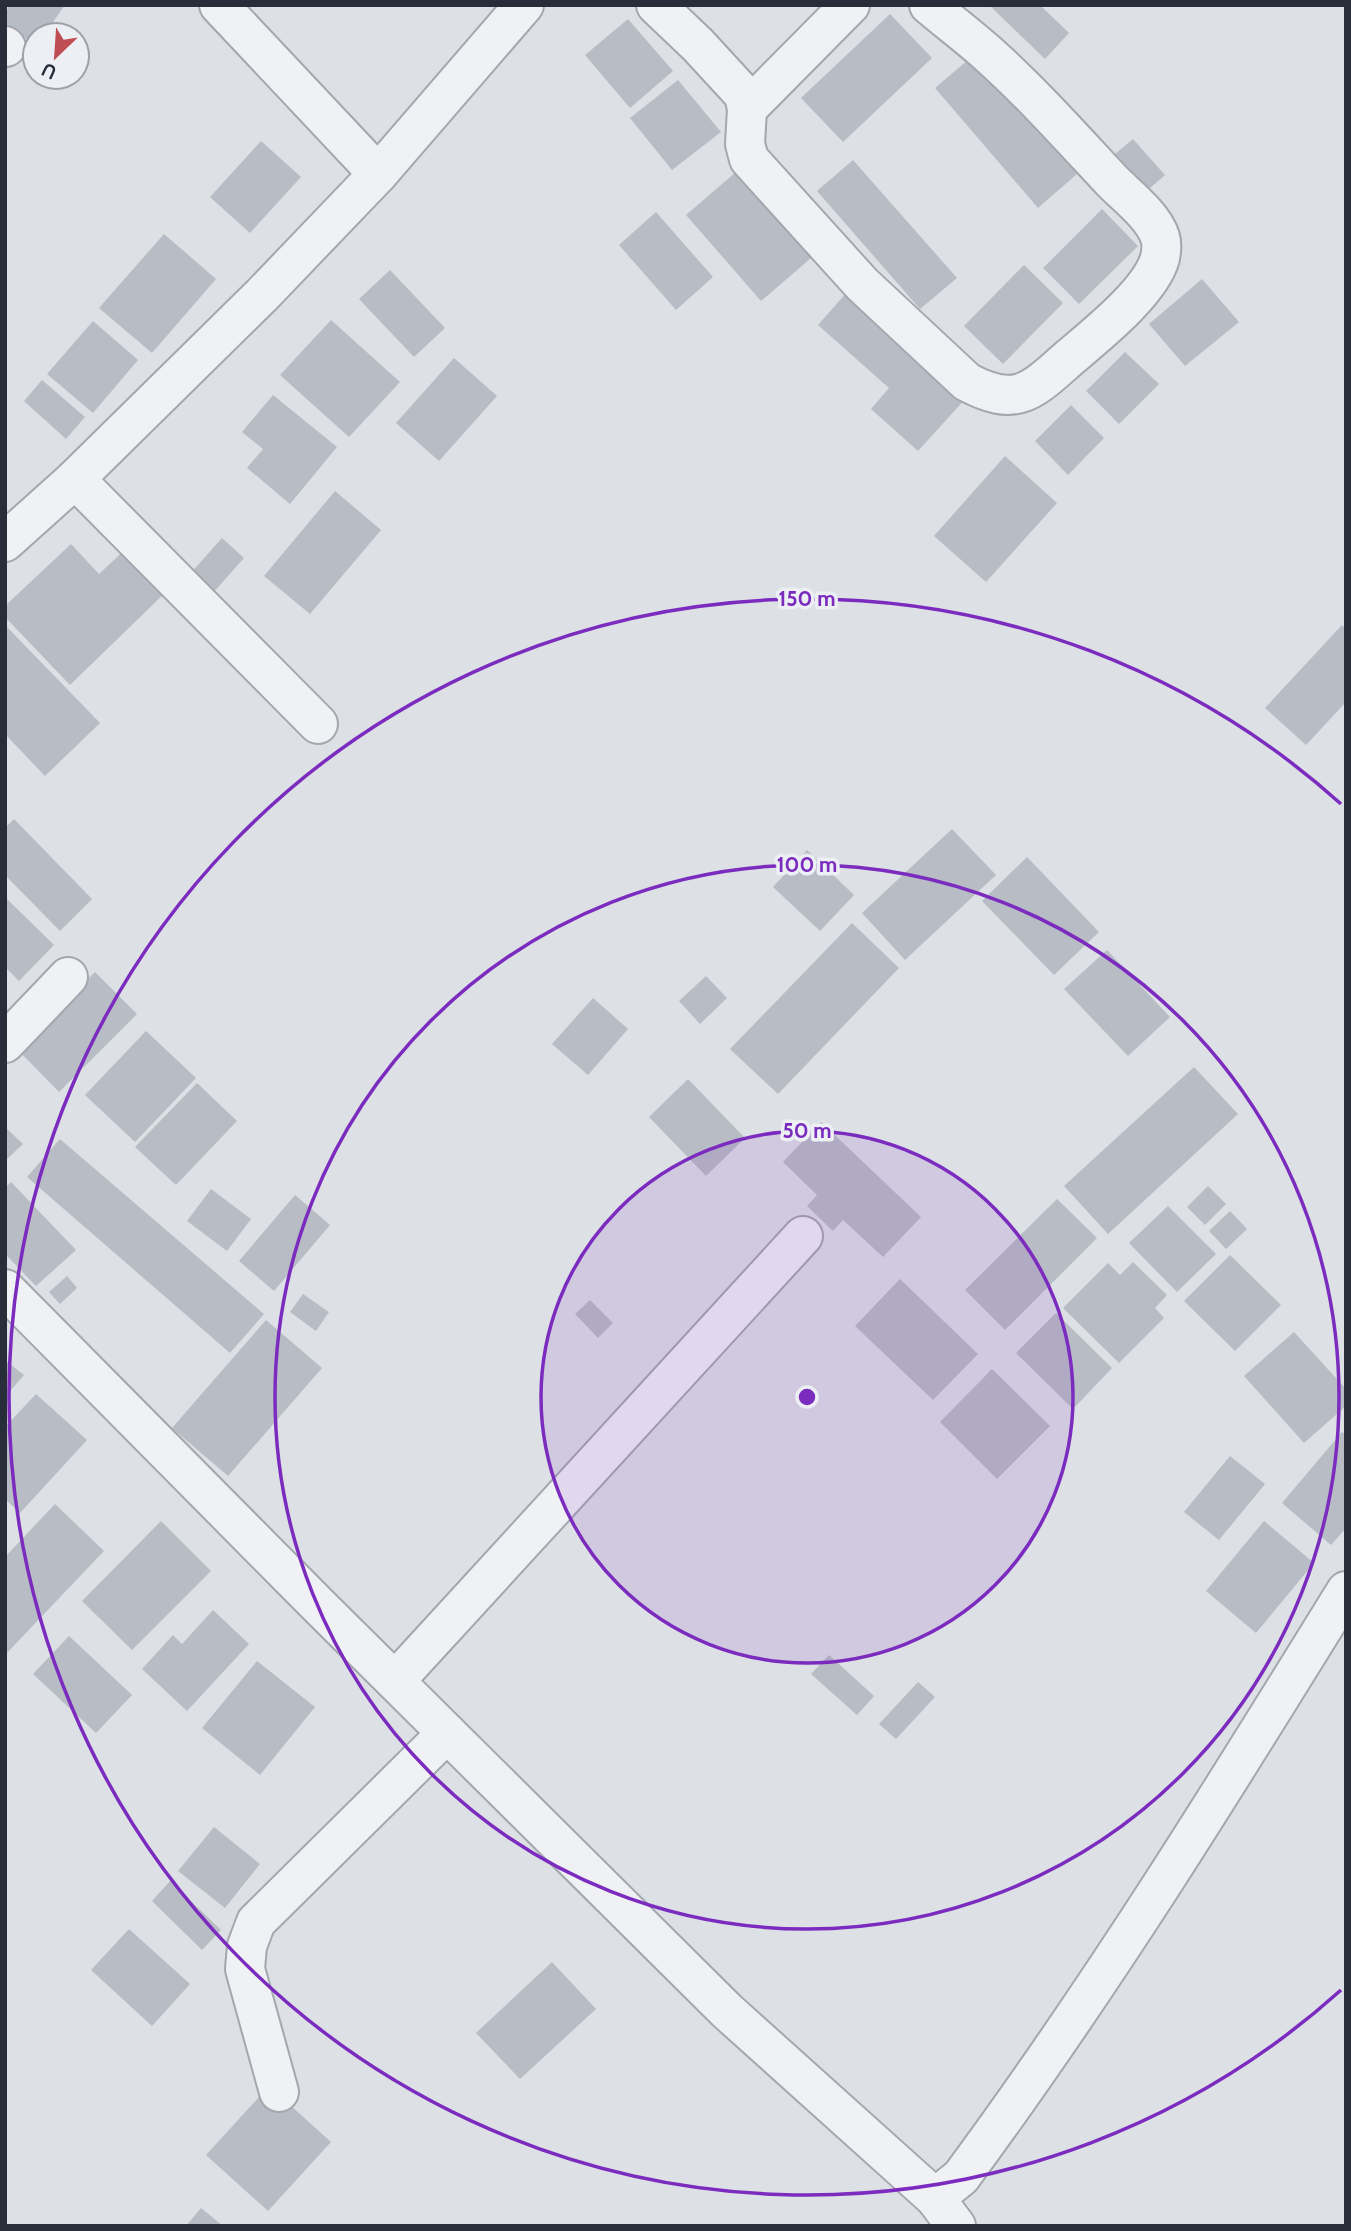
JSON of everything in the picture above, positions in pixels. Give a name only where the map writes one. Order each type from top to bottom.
[{"type":"street","points":[[219,5],[378,174]]},
{"type":"street","points":[[5,542],[75,479],[262,295],[378,174],[524,5]]},
{"type":"street","points":[[656,5],[744,95],[747,109],[745,144],[749,159],[862,284],[967,382],[985,391],[1008,396],[1024,393],[1042,382],[1108,324],[1151,278],[1161,257],[1161,239],[1151,222],[1052,118],[986,52],[929,5]]},
{"type":"street","points":[[747,109],[850,5]]},
{"type":"street","points":[[75,479],[318,723]]},
{"type":"street","points":[[5,1043],[68,977]]},
{"type":"street","points":[[394,1681],[803,1236]]},
{"type":"street","points":[[5,1289],[394,1681],[727,2011],[946,2212],[961,2177],[1089,1994],[1243,1759],[1346,1591]]},
{"type":"street","points":[[279,2092],[245,1969],[247,1947],[256,1922],[447,1733]]},
{"type":"building","points":[[10,5],[65,5],[54,21],[21,21],[21,35],[5,24],[5,13]]},
{"type":"building","points":[[989,5],[1040,5],[1069,33],[1045,59]]},
{"type":"building","points":[[890,14],[932,58],[843,142],[801,98]]},
{"type":"building","points":[[628,19],[673,71],[630,108],[585,55]]},
{"type":"building","points":[[975,54],[1077,174],[1038,208],[935,88]]},
{"type":"building","points":[[678,80],[721,132],[672,170],[630,118]]},
{"type":"building","points":[[1133,139],[1165,175],[1141,196],[1109,159]]},
{"type":"building","points":[[261,141],[301,177],[250,233],[210,197]]},
{"type":"building","points":[[853,160],[957,278],[920,309],[817,191]]},
{"type":"building","points":[[736,172],[811,258],[761,301],[686,215]]},
{"type":"building","points":[[1102,209],[1138,246],[1079,304],[1043,268]]},
{"type":"building","points":[[656,212],[713,277],[676,310],[619,245]]},
{"type":"building","points":[[164,234],[216,279],[152,353],[99,308]]},
{"type":"building","points":[[1024,265],[1063,303],[1003,364],[964,326]]},
{"type":"building","points":[[390,270],[445,328],[414,357],[359,299]]},
{"type":"building","points":[[1202,279],[1239,322],[1185,366],[1149,324]]},
{"type":"building","points":[[848,291],[967,397],[918,451],[871,409],[889,388],[818,325]]},
{"type":"building","points":[[331,320],[400,382],[349,437],[280,375]]},
{"type":"building","points":[[93,321],[138,360],[93,413],[47,374]]},
{"type":"building","points":[[1125,352],[1159,384],[1119,424],[1086,391]]},
{"type":"building","points":[[454,358],[497,396],[439,461],[396,423]]},
{"type":"building","points":[[42,380],[85,417],[66,439],[24,401]]},
{"type":"building","points":[[273,395],[337,447],[290,504],[247,468],[263,449],[242,432]]},
{"type":"building","points":[[1071,405],[1104,438],[1068,475],[1035,441]]},
{"type":"building","points":[[1005,456],[1057,503],[986,582],[934,536]]},
{"type":"building","points":[[335,491],[381,530],[310,614],[264,576]]},
{"type":"building","points":[[222,538],[244,558],[211,595],[189,575]]},
{"type":"building","points":[[71,544],[99,574],[130,545],[170,588],[70,685],[5,617],[5,606]]},
{"type":"building","points":[[5,625],[100,723],[45,776],[5,734]]},
{"type":"building","points":[[1342,625],[1346,629],[1346,702],[1306,745],[1265,708]]},
{"type":"building","points":[[14,819],[92,899],[60,931],[5,875],[5,828]]},
{"type":"building","points":[[952,829],[996,875],[905,960],[862,913]]},
{"type":"building","points":[[807,850],[854,895],[820,931],[773,887]]},
{"type":"building","points":[[1027,857],[1099,932],[1054,975],[982,901]]},
{"type":"building","points":[[5,897],[54,945],[19,981],[5,967]]},
{"type":"building","points":[[852,923],[899,968],[778,1094],[730,1049]]},
{"type":"building","points":[[1107,950],[1170,1017],[1128,1056],[1064,989]]},
{"type":"building","points":[[95,972],[137,1014],[59,1092],[17,1049]]},
{"type":"building","points":[[706,976],[727,998],[700,1024],[679,1001]]},
{"type":"building","points":[[593,998],[628,1029],[588,1075],[552,1044]]},
{"type":"building","points":[[146,1031],[196,1078],[135,1142],[85,1095]]},
{"type":"building","points":[[1194,1067],[1238,1114],[1108,1234],[1064,1186]]},
{"type":"building","points":[[688,1079],[745,1138],[706,1176],[649,1117]]},
{"type":"building","points":[[197,1083],[237,1121],[176,1185],[135,1147]]},
{"type":"building","points":[[821,1122],[921,1217],[883,1257],[843,1220],[833,1231],[807,1206],[817,1195],[783,1162]]},
{"type":"building","points":[[5,1127],[23,1144],[5,1161]]},
{"type":"building","points":[[60,1139],[264,1314],[230,1353],[27,1177]]},
{"type":"building","points":[[11,1182],[76,1250],[36,1286],[5,1254],[5,1188]]},
{"type":"building","points":[[1208,1186],[1226,1204],[1205,1225],[1187,1207]]},
{"type":"building","points":[[211,1189],[251,1219],[227,1251],[187,1221]]},
{"type":"building","points":[[295,1195],[330,1225],[274,1291],[239,1261]]},
{"type":"building","points":[[1057,1199],[1097,1238],[1005,1330],[965,1290]]},
{"type":"building","points":[[1168,1206],[1216,1254],[1177,1292],[1129,1243]]},
{"type":"building","points":[[1230,1211],[1247,1229],[1226,1249],[1209,1231]]},
{"type":"building","points":[[1230,1255],[1281,1305],[1235,1351],[1184,1301]]},
{"type":"building","points":[[1133,1262],[1167,1295],[1155,1308],[1164,1318],[1119,1363],[1063,1308],[1108,1263],[1120,1275]]},
{"type":"building","points":[[67,1276],[77,1288],[60,1304],[49,1292]]},
{"type":"building","points":[[900,1279],[978,1354],[933,1400],[855,1326]]},
{"type":"building","points":[[303,1294],[329,1312],[316,1331],[290,1312]]},
{"type":"building","points":[[590,1300],[613,1323],[598,1338],[575,1314]]},
{"type":"building","points":[[1056,1313],[1112,1368],[1073,1409],[1016,1353]]},
{"type":"building","points":[[266,1320],[322,1368],[228,1476],[172,1428]]},
{"type":"building","points":[[1294,1332],[1346,1389],[1346,1406],[1304,1443],[1244,1376]]},
{"type":"building","points":[[5,1360],[24,1375],[5,1397]]},
{"type":"building","points":[[992,1369],[1050,1426],[997,1479],[940,1422]]},
{"type":"building","points":[[36,1394],[87,1440],[20,1513],[5,1499],[5,1427]]},
{"type":"building","points":[[1342,1432],[1346,1435],[1346,1528],[1331,1545],[1282,1503]]},
{"type":"building","points":[[1230,1456],[1265,1484],[1219,1540],[1184,1512]]},
{"type":"building","points":[[55,1504],[104,1551],[5,1655],[5,1557]]},
{"type":"building","points":[[161,1521],[211,1571],[132,1650],[82,1601]]},
{"type":"building","points":[[1264,1521],[1314,1563],[1256,1633],[1206,1591]]},
{"type":"building","points":[[213,1610],[249,1644],[187,1711],[142,1669],[173,1635],[182,1644]]},
{"type":"building","points":[[69,1636],[132,1695],[96,1733],[33,1674]]},
{"type":"building","points":[[829,1655],[874,1696],[857,1715],[811,1674]]},
{"type":"building","points":[[257,1661],[315,1707],[260,1775],[202,1728]]},
{"type":"building","points":[[918,1682],[935,1697],[896,1739],[879,1724]]},
{"type":"building","points":[[214,1827],[260,1864],[225,1908],[178,1871]]},
{"type":"building","points":[[170,1881],[221,1930],[202,1950],[152,1901]]},
{"type":"building","points":[[129,1929],[190,1984],[152,2026],[91,1970]]},
{"type":"building","points":[[552,1962],[596,2009],[520,2079],[476,2033]]},
{"type":"building","points":[[269,2086],[331,2142],[268,2211],[206,2155]]},
{"type":"building","points":[[201,2208],[223,2226],[186,2226]]}]
